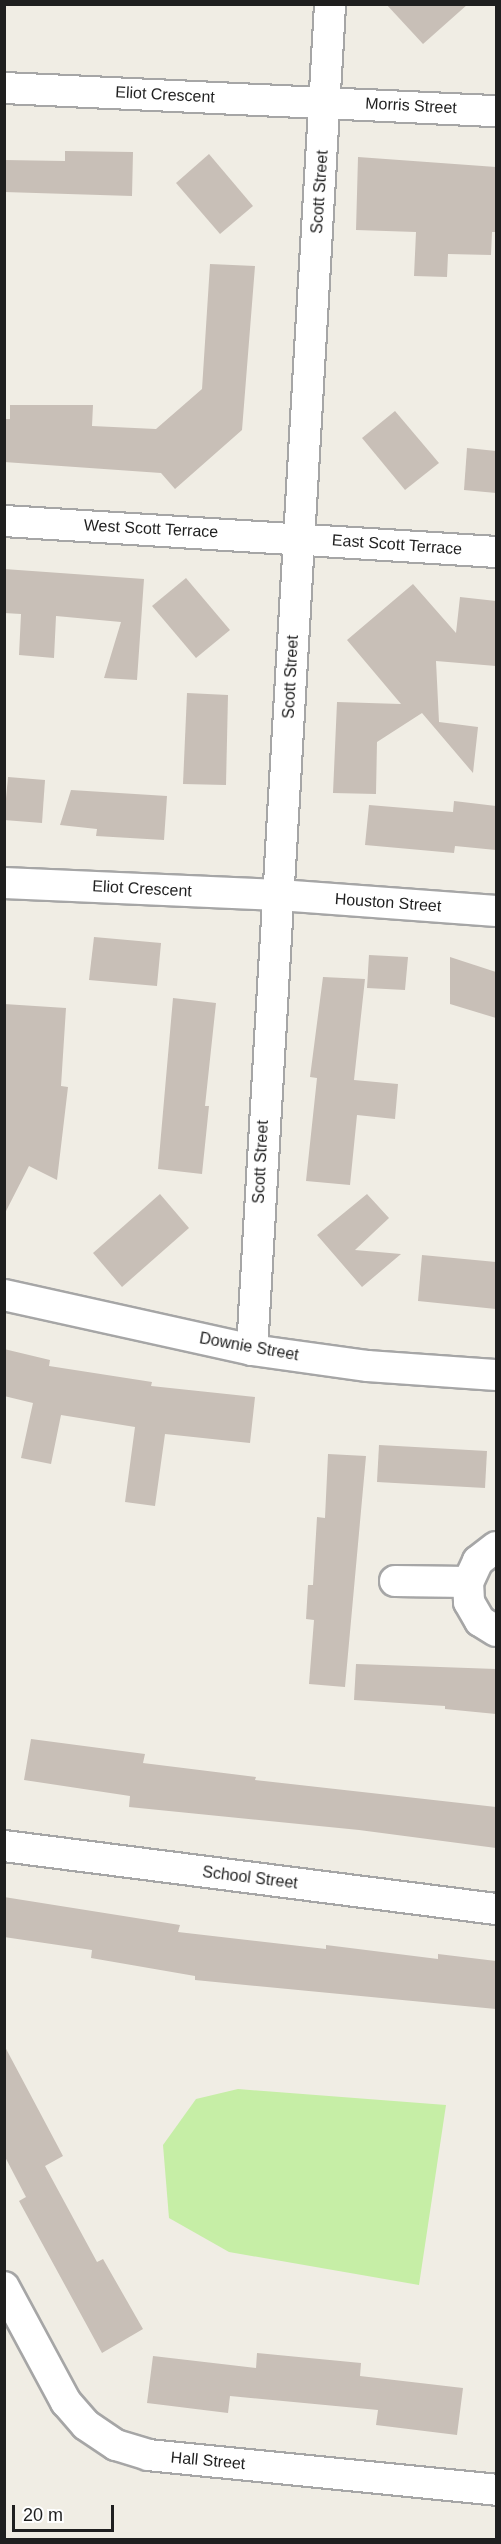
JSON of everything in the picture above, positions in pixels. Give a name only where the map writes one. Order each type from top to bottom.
[{"type":"street","name":"Scott Street","points":[[252,1350],[330,4]]},
{"type":"street","name":"Eliot Crescent","points":[[4,87],[325,102]]},
{"type":"street","name":"Morris Street","points":[[325,102],[496,111]]},
{"type":"street","name":"West Scott Terrace","points":[[4,521],[298,537]]},
{"type":"street","name":"East Scott Terrace","points":[[298,537],[496,552]]},
{"type":"street","name":"Eliot Crescent","points":[[4,883],[279,895]]},
{"type":"street","name":"Houston Street","points":[[279,895],[496,910]]},
{"type":"street","name":"Downie Street","points":[[4,1295],[252,1350],[368,1366],[496,1375]]},
{"type":"street","points":[[496,1547],[478,1561],[468,1582],[469,1602],[480,1621],[496,1631]]},
{"type":"street","points":[[395,1581],[468,1582]]},
{"type":"street","name":"School Street","points":[[4,1846],[496,1909]]},
{"type":"street","name":"Hall Street","points":[[4,2287],[66,2402],[86,2425],[117,2445],[148,2455],[496,2490]]},
{"type":"green space","points":[[238,2089],[446,2105],[419,2285],[229,2252],[169,2218],[163,2145],[196,2099]]},
{"type":"building","points":[[386,4],[468,4],[423,44]]},
{"type":"building","points":[[65,151],[133,152],[132,196],[4,192],[4,160],[65,161]]},
{"type":"building","points":[[209,154],[253,206],[220,234],[176,183]]},
{"type":"building","points":[[358,157],[496,167],[496,232],[492,232],[491,255],[448,254],[447,277],[414,276],[416,232],[356,230]]},
{"type":"building","points":[[210,264],[255,266],[242,430],[175,489],[161,473],[4,462],[4,419],[10,419],[10,405],[93,405],[92,426],[156,429],[202,389]]},
{"type":"building","points":[[395,411],[439,463],[405,490],[362,438]]},
{"type":"building","points":[[467,448],[496,451],[496,493],[464,490]]},
{"type":"building","points":[[4,569],[144,579],[137,680],[104,678],[121,622],[56,616],[54,658],[19,655],[21,614],[4,613]]},
{"type":"building","points":[[186,578],[230,630],[196,658],[152,606]]},
{"type":"building","points":[[413,584],[456,633],[460,597],[496,601],[496,666],[436,661],[439,722],[478,727],[473,773],[422,713],[377,742],[376,794],[333,793],[337,702],[401,704],[347,640]]},
{"type":"building","points":[[187,693],[228,695],[226,785],[183,784]]},
{"type":"building","points":[[8,777],[45,780],[42,823],[4,820]]},
{"type":"building","points":[[71,790],[167,796],[164,840],[96,836],[97,829],[60,825]]},
{"type":"building","points":[[454,801],[496,806],[496,850],[455,846],[454,853],[365,845],[369,805],[453,812]]},
{"type":"building","points":[[94,937],[161,943],[157,986],[89,980]]},
{"type":"building","points":[[369,955],[408,957],[405,990],[367,988]]},
{"type":"building","points":[[450,957],[496,972],[496,1018],[450,1004]]},
{"type":"building","points":[[323,977],[365,979],[354,1080],[398,1084],[395,1119],[357,1115],[350,1185],[306,1181],[317,1078],[310,1077]]},
{"type":"building","points":[[173,998],[216,1003],[205,1106],[209,1106],[202,1174],[158,1169]]},
{"type":"building","points":[[4,1004],[66,1008],[61,1086],[68,1087],[57,1180],[29,1166],[4,1215]]},
{"type":"building","points":[[160,1194],[189,1228],[122,1287],[93,1253]]},
{"type":"building","points":[[367,1194],[389,1218],[355,1250],[401,1254],[362,1287],[317,1235]]},
{"type":"building","points":[[422,1255],[496,1262],[496,1309],[418,1301]]},
{"type":"building","points":[[4,1349],[50,1360],[49,1366],[152,1382],[151,1386],[255,1397],[250,1443],[165,1434],[155,1506],[125,1502],[135,1427],[61,1415],[51,1464],[21,1458],[33,1403],[4,1396]]},
{"type":"building","points":[[379,1445],[487,1451],[485,1488],[377,1482]]},
{"type":"building","points":[[328,1454],[366,1456],[345,1687],[309,1684],[314,1620],[306,1619],[308,1585],[313,1585],[317,1517],[325,1518]]},
{"type":"building","points":[[356,1664],[496,1669],[496,1714],[445,1709],[445,1706],[354,1700]]},
{"type":"building","points":[[31,1739],[145,1754],[143,1763],[256,1777],[255,1780],[496,1807],[496,1848],[359,1830],[129,1807],[130,1796],[24,1780]]},
{"type":"building","points":[[4,1897],[180,1925],[178,1932],[326,1949],[326,1945],[438,1959],[438,1954],[496,1961],[496,2009],[195,1980],[195,1976],[91,1958],[92,1950],[4,1937]]},
{"type":"building","points":[[4,2045],[63,2156],[45,2166],[97,2262],[103,2259],[143,2329],[102,2353],[19,2201],[26,2197],[4,2155]]},
{"type":"building","points":[[257,2353],[361,2363],[360,2376],[463,2388],[457,2435],[376,2425],[378,2410],[230,2396],[228,2413],[147,2403],[153,2356],[256,2368]]}]
